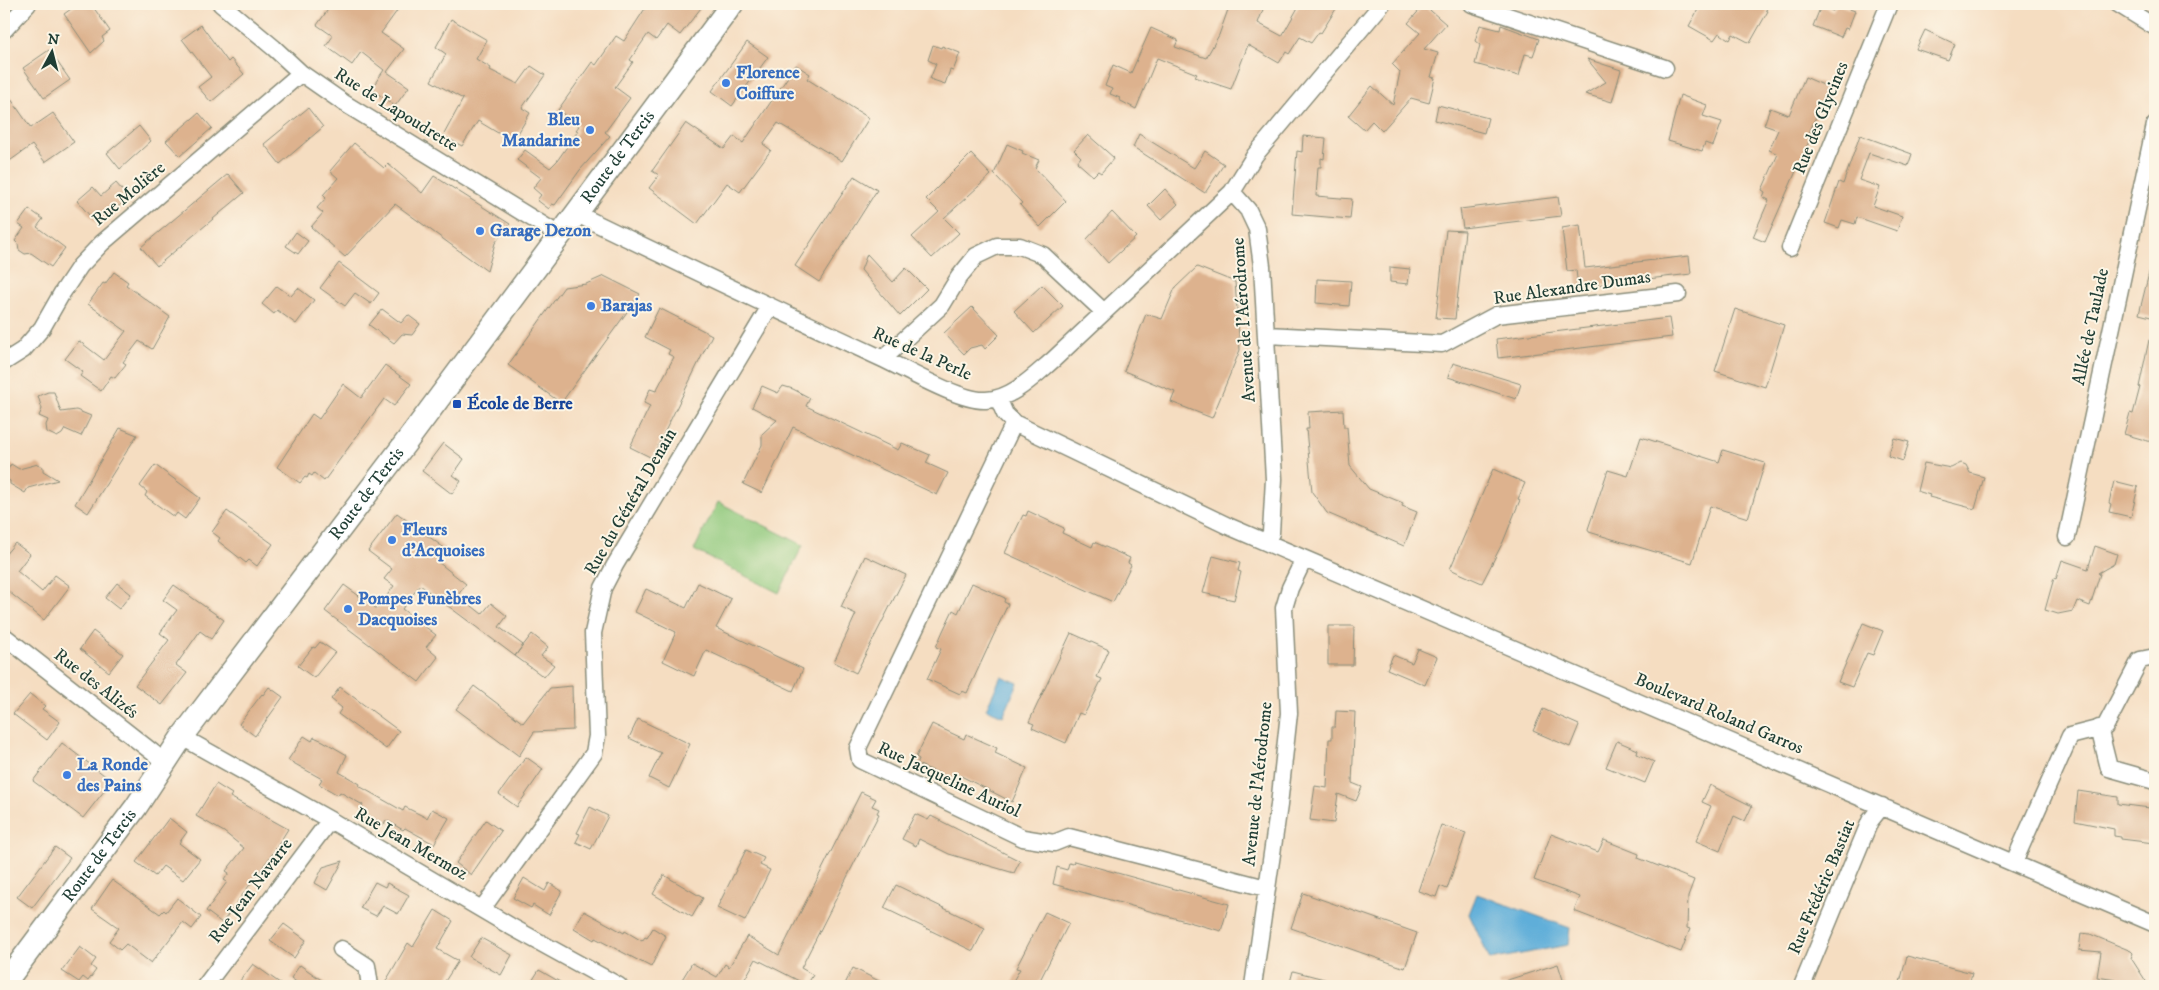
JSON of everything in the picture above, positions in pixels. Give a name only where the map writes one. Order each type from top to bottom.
[{"type":"main road","name":"Route de Tercis","points":[[4,984],[136,807],[182,737],[561,236],[732,4]]},
{"type":"street","points":[[4,30],[28,4]]},
{"type":"street","name":"Rue de Lapoudrette","points":[[221,4],[274,48],[301,74],[344,103],[561,236]]},
{"type":"street","points":[[1232,192],[1255,155],[1382,4]]},
{"type":"street","points":[[1472,4],[1665,68]]},
{"type":"street","name":"Rue des Glycines","points":[[1790,248],[1889,4]]},
{"type":"street","points":[[2118,4],[2155,27]]},
{"type":"street","name":"Rue Molière","points":[[4,362],[23,350],[42,328],[80,266],[102,243],[301,74]]},
{"type":"street","name":"Allée de Taulade","points":[[2067,537],[2155,125]]},
{"type":"street","name":"Rue de la Perle","points":[[577,214],[769,308],[964,396],[985,400],[998,398],[1023,385],[1232,192]]},
{"type":"street","name":"Avenue de l'Aérodrome","points":[[1232,192],[1248,210],[1257,228],[1262,266],[1274,479],[1271,533],[1266,542]]},
{"type":"street","points":[[883,359],[942,305],[959,277],[976,256],[998,246],[1020,246],[1042,255],[1104,312]]},
{"type":"street","name":"Rue Alexandre Dumas","points":[[1267,335],[1442,344],[1496,315],[1678,294]]},
{"type":"street","name":"Rue du Général Denain","points":[[482,909],[594,753],[597,736],[593,633],[603,588],[769,308]]},
{"type":"street","points":[[998,398],[1006,414],[1014,423],[1228,526],[1266,542]]},
{"type":"street","name":"Rue Jacqueline Auriol","points":[[1014,423],[858,748],[860,760],[1023,838],[1054,843],[1069,837],[1266,888]]},
{"type":"street","name":"Boulevard Roland Garros","points":[[1266,542],[2155,924]]},
{"type":"street","name":"Avenue de l'Aérodrome","points":[[1252,986],[1279,806],[1289,713],[1284,608],[1290,588],[1304,559]]},
{"type":"street","name":"Rue des Alizés","points":[[4,636],[165,762]]},
{"type":"street","points":[[2014,862],[2070,736],[2105,727],[2140,660],[2155,657]]},
{"type":"street","points":[[2099,728],[2109,768],[2155,781]]},
{"type":"street","name":"Rue Jean Mermoz","points":[[182,737],[330,820],[510,926],[620,986]]},
{"type":"street","name":"Rue Frédéric Bastiat","points":[[1802,986],[1870,821],[1882,806]]},
{"type":"street","name":"Rue Jean Navarre","points":[[205,986],[330,820]]},
{"type":"street","points":[[341,949],[367,966],[370,986]]},
{"type":"green space","points":[[718,502],[803,545],[779,593],[694,550]]},
{"type":"water","points":[[1001,676],[1018,683],[1003,716],[986,709]]},
{"type":"water","points":[[1477,894],[1570,928],[1568,945],[1490,960],[1469,914]]},
{"type":"building","points":[[78,4],[91,4],[110,31],[102,37],[104,41],[91,53],[64,14]]},
{"type":"building","points":[[332,4],[402,4],[381,33],[404,49],[387,72],[409,87],[395,106],[371,89],[384,70],[361,52],[352,65],[326,46],[333,36],[317,25]]},
{"type":"building","points":[[648,4],[704,4],[680,35],[667,25],[656,40],[648,34],[630,60],[633,62],[615,87],[630,98],[605,132],[610,136],[580,170],[555,205],[552,204],[549,209],[537,200],[541,195],[533,188],[541,178],[517,160],[525,150],[550,168],[557,161],[578,131],[576,130],[579,126],[558,110],[592,62],[596,65],[616,36],[624,41]]},
{"type":"building","points":[[1230,4],[1265,4],[1258,23],[1282,36],[1300,4],[1339,4],[1321,33],[1319,32],[1311,43],[1300,37],[1289,54],[1286,52],[1279,63],[1248,45],[1231,89],[1195,77],[1197,74],[1157,58],[1136,109],[1119,100],[1120,98],[1110,94],[1112,89],[1105,86],[1113,65],[1131,73],[1151,28],[1178,40],[1175,47],[1206,58],[1219,35]]},
{"type":"building","points":[[1701,4],[1769,4],[1766,10],[1768,11],[1750,43],[1733,34],[1730,40],[1719,33],[1714,40],[1689,26]]},
{"type":"building","points":[[1836,4],[1855,11],[1848,29],[1845,28],[1841,37],[1813,26],[1821,6],[1833,11]]},
{"type":"building","points":[[1424,5],[1446,24],[1424,49],[1438,53],[1431,77],[1435,78],[1429,103],[1411,98],[1382,131],[1372,121],[1364,130],[1348,116],[1372,86],[1393,105],[1400,72],[1392,64],[1420,33],[1408,23]]},
{"type":"building","points":[[451,19],[487,40],[476,59],[491,68],[490,70],[518,84],[531,66],[545,75],[522,108],[530,113],[513,142],[478,121],[462,146],[443,136],[463,99],[431,81],[446,54],[436,47]]},
{"type":"building","points":[[201,25],[228,62],[231,59],[244,74],[211,102],[198,87],[211,77],[182,39]]},
{"type":"building","points":[[1480,25],[1500,30],[1501,25],[1539,39],[1533,56],[1525,54],[1519,76],[1475,64],[1480,45],[1475,41]]},
{"type":"building","points":[[1925,30],[1955,44],[1948,60],[1916,49]]},
{"type":"building","points":[[747,42],[768,57],[732,106],[712,91]]},
{"type":"building","points":[[933,45],[941,48],[942,46],[960,53],[953,71],[950,70],[945,84],[930,79],[936,64],[928,60]]},
{"type":"building","points":[[49,50],[70,80],[44,98],[23,68]]},
{"type":"building","points":[[1587,59],[1621,70],[1612,102],[1585,94],[1606,82]]},
{"type":"building","points":[[796,65],[810,74],[807,79],[869,118],[842,161],[778,123],[763,144],[771,150],[740,192],[727,183],[697,224],[649,188],[659,175],[652,171],[686,123],[724,149],[734,136],[743,143]]},
{"type":"building","points":[[1805,77],[1828,87],[1808,136],[1811,137],[1765,242],[1753,237],[1769,200],[1763,197],[1765,192],[1762,190],[1778,154],[1769,150],[1778,130],[1764,125],[1770,108],[1789,115]]},
{"type":"building","points":[[4,89],[31,128],[53,113],[74,142],[45,162],[32,145],[4,165]]},
{"type":"building","points":[[1680,95],[1707,105],[1703,116],[1722,122],[1713,146],[1705,143],[1702,151],[1668,141]]},
{"type":"building","points":[[1438,105],[1488,118],[1484,133],[1435,120]]},
{"type":"building","points":[[308,108],[323,127],[280,164],[264,144]]},
{"type":"building","points":[[199,113],[212,128],[180,156],[166,141]]},
{"type":"building","points":[[139,126],[151,141],[120,169],[107,153]]},
{"type":"building","points":[[1139,134],[1194,168],[1205,151],[1224,164],[1205,193],[1133,147]]},
{"type":"building","points":[[1088,135],[1114,158],[1101,173],[1098,171],[1093,176],[1077,162],[1081,157],[1074,150]]},
{"type":"building","points":[[1860,135],[1912,154],[1908,166],[1869,153],[1859,180],[1880,187],[1873,206],[1902,216],[1897,231],[1857,217],[1855,224],[1842,220],[1839,228],[1825,223],[1839,182],[1843,184]]},
{"type":"building","points":[[1303,136],[1326,138],[1324,159],[1321,158],[1321,167],[1318,167],[1316,196],[1352,199],[1350,219],[1292,214],[1297,151],[1302,152]]},
{"type":"building","points":[[354,143],[384,168],[388,164],[422,193],[434,176],[510,224],[495,243],[487,271],[395,204],[345,257],[311,227],[323,213],[317,208],[326,198],[323,195],[338,178],[330,171]]},
{"type":"building","points":[[1007,144],[1039,160],[1035,168],[1066,201],[1040,227],[1020,205],[1022,203],[994,174]]},
{"type":"building","points":[[971,154],[991,175],[944,218],[959,233],[932,258],[912,237],[939,212],[926,199]]},
{"type":"building","points":[[228,174],[244,193],[157,266],[141,247]]},
{"type":"building","points":[[854,176],[877,190],[819,282],[795,266]]},
{"type":"building","points":[[116,183],[129,198],[97,224],[77,201],[93,187],[101,196]]},
{"type":"building","points":[[1165,189],[1178,204],[1161,220],[1148,206]]},
{"type":"building","points":[[1558,197],[1561,216],[1463,228],[1460,209]]},
{"type":"building","points":[[29,209],[43,219],[37,227],[65,248],[51,267],[31,253],[25,254],[19,250],[18,244],[15,241],[24,228],[18,224]]},
{"type":"building","points":[[1112,212],[1136,237],[1108,263],[1087,239]]},
{"type":"building","points":[[1580,225],[1585,268],[1689,256],[1691,274],[1578,287],[1576,270],[1567,271],[1562,228]]},
{"type":"building","points":[[1446,230],[1465,231],[1455,319],[1436,318]]},
{"type":"building","points":[[296,232],[308,241],[298,254],[286,246]]},
{"type":"building","points":[[867,254],[893,282],[906,268],[927,289],[900,316],[861,270]]},
{"type":"building","points":[[339,263],[379,293],[371,304],[355,293],[345,306],[320,288]]},
{"type":"building","points":[[1197,267],[1235,282],[1240,350],[1212,418],[1171,402],[1175,392],[1124,371],[1146,314],[1162,319],[1175,288]]},
{"type":"building","points":[[1390,267],[1410,269],[1408,284],[1390,282]]},
{"type":"building","points":[[2150,269],[2155,270],[2155,318],[2139,314]]},
{"type":"building","points":[[114,272],[128,282],[126,285],[170,317],[152,349],[139,341],[123,362],[126,364],[115,378],[111,376],[101,391],[80,376],[83,372],[65,359],[79,341],[104,360],[126,331],[88,304],[103,283],[105,284]]},
{"type":"building","points":[[604,276],[640,294],[561,403],[508,365],[564,287],[586,284]]},
{"type":"building","points":[[1317,279],[1351,281],[1349,306],[1316,303]]},
{"type":"building","points":[[1042,285],[1063,306],[1034,333],[1014,311]]},
{"type":"building","points":[[277,286],[291,296],[298,288],[314,300],[296,324],[277,310],[274,314],[262,304]]},
{"type":"building","points":[[972,307],[999,335],[985,349],[982,345],[970,348],[964,354],[944,333]]},
{"type":"building","points":[[659,308],[712,335],[652,458],[630,447],[650,406],[644,403],[650,389],[656,391],[674,357],[668,354],[670,350],[645,337]]},
{"type":"building","points":[[382,309],[401,323],[408,315],[420,324],[412,335],[402,334],[394,343],[369,325]]},
{"type":"building","points":[[1735,309],[1784,325],[1765,387],[1715,371]]},
{"type":"building","points":[[1669,318],[1672,337],[1498,358],[1496,339]]},
{"type":"building","points":[[2149,340],[2155,340],[2155,443],[2124,434],[2130,413],[2133,414]]},
{"type":"building","points":[[1453,363],[1521,384],[1516,399],[1448,377]]},
{"type":"building","points":[[385,365],[411,384],[394,406],[384,399],[324,481],[314,473],[312,476],[309,474],[300,483],[277,467],[312,414],[319,419],[343,384],[361,398]]},
{"type":"building","points":[[762,386],[778,393],[783,386],[793,389],[810,398],[806,406],[898,450],[902,443],[930,455],[926,463],[948,473],[937,495],[793,427],[762,493],[743,484],[762,445],[762,434],[777,420],[752,407]]},
{"type":"building","points":[[54,392],[61,412],[76,410],[91,416],[81,436],[65,429],[57,437],[47,432],[46,425],[48,420],[39,416],[42,409],[38,396]]},
{"type":"building","points":[[1343,410],[1344,427],[1347,427],[1350,466],[1369,489],[1403,503],[1402,506],[1417,512],[1404,546],[1327,513],[1312,492],[1306,429],[1309,429],[1308,412]]},
{"type":"building","points":[[120,428],[137,435],[88,513],[75,504]]},
{"type":"building","points":[[1641,437],[1719,462],[1723,450],[1765,463],[1748,518],[1710,506],[1692,563],[1589,532],[1588,529],[1608,470],[1628,476]]},
{"type":"building","points":[[1894,438],[1909,442],[1903,461],[1888,456]]},
{"type":"building","points":[[443,443],[464,459],[453,475],[461,481],[452,494],[422,471]]},
{"type":"building","points":[[1924,463],[1951,468],[1961,463],[1966,465],[1970,473],[1984,477],[1975,509],[1929,497],[1930,495],[1917,491]]},
{"type":"building","points":[[11,464],[19,469],[38,464],[43,467],[43,471],[58,480],[28,488],[25,493],[10,484],[10,481],[4,477]]},
{"type":"building","points":[[155,465],[200,498],[185,519],[177,513],[174,517],[145,496],[147,492],[140,486]]},
{"type":"building","points":[[1493,469],[1525,483],[1503,542],[1482,583],[1450,569]]},
{"type":"building","points":[[2114,481],[2138,487],[2131,517],[2109,512]]},
{"type":"building","points":[[227,511],[273,544],[257,566],[249,560],[246,563],[218,541],[220,538],[212,532]]},
{"type":"building","points":[[1028,511],[1064,528],[1062,533],[1092,547],[1094,542],[1130,558],[1128,563],[1131,565],[1113,602],[1005,553],[1023,515],[1026,516]]},
{"type":"building","points":[[397,513],[447,550],[438,562],[466,584],[458,595],[482,614],[491,603],[507,616],[499,627],[523,645],[515,656],[420,585],[402,609],[436,635],[426,647],[438,657],[419,682],[325,611],[344,585],[377,609],[394,586],[384,579],[392,569],[368,551]]},
{"type":"building","points":[[15,543],[30,554],[17,571],[42,592],[55,575],[70,586],[44,620],[4,588],[4,556]]},
{"type":"building","points":[[2095,546],[2117,554],[2114,564],[2098,573],[2100,574],[2090,606],[2077,601],[2073,611],[2058,614],[2045,610],[2054,578],[2056,579],[2062,560],[2088,569]]},
{"type":"building","points":[[865,556],[906,575],[856,673],[834,662],[856,614],[841,607]]},
{"type":"building","points":[[1213,556],[1240,563],[1238,571],[1241,572],[1234,600],[1203,593]]},
{"type":"building","points":[[117,583],[131,594],[119,609],[105,598]]},
{"type":"building","points":[[698,583],[731,599],[716,628],[803,669],[793,691],[706,650],[694,676],[663,661],[676,632],[635,612],[646,589],[686,608]]},
{"type":"building","points":[[972,583],[1005,598],[1004,602],[1008,604],[967,693],[962,691],[960,694],[927,679],[941,649],[936,647],[943,631],[953,610],[958,613]]},
{"type":"building","points":[[174,585],[224,620],[211,639],[200,631],[176,665],[187,673],[162,705],[135,685],[169,640],[160,633],[177,610],[163,600]]},
{"type":"building","points":[[1863,623],[1883,631],[1873,655],[1867,653],[1852,687],[1838,682]]},
{"type":"building","points":[[1328,626],[1354,626],[1353,665],[1328,665]]},
{"type":"building","points":[[93,631],[123,654],[109,672],[80,649]]},
{"type":"building","points":[[1071,633],[1109,650],[1097,677],[1102,679],[1084,715],[1079,713],[1066,743],[1032,728],[1034,724],[1029,722]]},
{"type":"building","points":[[532,634],[548,647],[541,656],[554,665],[544,677],[515,656]]},
{"type":"building","points":[[320,642],[335,652],[314,678],[298,666],[313,647],[315,648]]},
{"type":"building","points":[[1418,649],[1437,657],[1425,685],[1387,669],[1393,655],[1412,663]]},
{"type":"building","points":[[474,686],[523,723],[550,688],[572,686],[573,730],[534,732],[519,756],[456,709]]},
{"type":"building","points":[[269,687],[283,697],[255,736],[239,724]]},
{"type":"building","points":[[340,687],[399,731],[386,749],[338,714],[342,708],[331,699]]},
{"type":"building","points":[[30,694],[45,706],[42,709],[60,722],[47,740],[13,714]]},
{"type":"building","points":[[1543,709],[1579,725],[1570,747],[1533,731]]},
{"type":"building","points":[[1336,711],[1355,712],[1352,783],[1362,787],[1356,801],[1338,794],[1334,823],[1310,820],[1315,786],[1327,788],[1329,739],[1332,739],[1332,727],[1335,727]]},
{"type":"building","points":[[638,719],[690,744],[669,788],[649,778],[661,753],[629,738]]},
{"type":"building","points":[[932,724],[964,739],[966,734],[997,748],[995,753],[1027,768],[1012,802],[961,776],[959,776],[957,781],[917,764],[919,759],[916,757]]},
{"type":"building","points":[[304,736],[312,741],[314,737],[347,755],[339,772],[360,784],[359,786],[403,811],[405,807],[427,818],[432,809],[449,818],[434,844],[386,820],[384,825],[360,811],[363,805],[340,792],[338,795],[319,784],[322,779],[288,760]]},
{"type":"building","points":[[1617,741],[1638,750],[1637,754],[1654,762],[1645,783],[1606,767]]},
{"type":"building","points":[[62,743],[112,781],[83,818],[33,781]]},
{"type":"building","points":[[526,757],[543,769],[517,807],[499,794]]},
{"type":"building","points":[[216,784],[232,794],[230,797],[288,829],[273,853],[222,923],[206,911],[227,882],[224,880],[229,873],[226,871],[244,848],[224,832],[196,816]]},
{"type":"building","points":[[1710,785],[1752,806],[1745,821],[1734,816],[1720,851],[1696,841],[1711,806],[1702,802]]},
{"type":"building","points":[[2078,791],[2118,797],[2118,804],[2150,808],[2150,810],[2155,811],[2154,843],[2121,839],[2121,837],[2114,836],[2114,829],[2075,821]]},
{"type":"building","points":[[861,792],[876,799],[872,806],[879,809],[877,813],[879,814],[801,968],[813,975],[807,985],[756,959],[741,986],[678,986],[692,963],[717,977],[725,964],[729,967],[747,936],[779,955]]},
{"type":"building","points":[[590,807],[608,816],[591,849],[576,842],[580,834],[577,833]]},
{"type":"building","points":[[915,814],[928,820],[931,816],[1020,861],[1014,873],[949,854],[919,839],[916,846],[902,839]]},
{"type":"building","points":[[169,818],[187,832],[179,843],[200,859],[183,880],[163,866],[155,876],[136,862]]},
{"type":"building","points":[[486,820],[501,831],[471,875],[456,863]]},
{"type":"building","points":[[1441,825],[1466,833],[1447,889],[1440,886],[1436,897],[1418,891]]},
{"type":"building","points":[[1551,834],[1598,852],[1604,840],[1639,854],[1638,858],[1694,880],[1688,896],[1687,928],[1690,929],[1681,952],[1574,911],[1580,897],[1534,880]]},
{"type":"building","points":[[55,847],[70,858],[32,908],[17,897]]},
{"type":"building","points":[[746,850],[764,858],[760,865],[770,870],[745,921],[717,908]]},
{"type":"building","points":[[343,861],[327,890],[315,883],[323,867]]},
{"type":"building","points":[[1074,861],[1229,904],[1221,931],[1053,884],[1057,867],[1067,870],[1069,863],[1073,864]]},
{"type":"building","points":[[664,875],[703,898],[692,917],[653,894]]},
{"type":"building","points":[[524,878],[545,891],[549,883],[562,891],[549,915],[533,905],[531,908],[513,898]]},
{"type":"building","points":[[112,880],[160,914],[164,910],[166,912],[177,898],[201,917],[192,929],[183,922],[151,963],[126,944],[120,950],[109,941],[119,928],[92,909]]},
{"type":"building","points":[[375,882],[385,887],[387,883],[409,895],[398,914],[383,906],[376,916],[360,908]]},
{"type":"building","points":[[896,885],[985,928],[973,951],[884,908]]},
{"type":"building","points":[[1303,893],[1417,933],[1405,968],[1291,928]]},
{"type":"building","points":[[435,910],[453,921],[437,949],[458,961],[442,986],[383,986],[408,943],[413,947]]},
{"type":"building","points":[[584,911],[642,941],[645,937],[647,938],[653,928],[666,936],[651,967],[595,938],[594,940],[574,928]]},
{"type":"building","points":[[1045,912],[1069,923],[1037,986],[1010,986],[1020,969],[1016,968]]},
{"type":"building","points":[[284,924],[306,940],[294,958],[270,941]]},
{"type":"building","points":[[2081,933],[2090,934],[2131,951],[2133,953],[2131,958],[2149,986],[2126,986],[2122,981],[2097,977],[2101,952],[2079,950]]},
{"type":"building","points":[[481,938],[512,955],[501,975],[469,957]]},
{"type":"building","points":[[80,947],[96,959],[91,966],[96,970],[88,981],[83,977],[79,982],[62,971]]},
{"type":"building","points":[[1907,956],[1972,973],[1969,986],[1899,986]]},
{"type":"building","points":[[253,964],[284,986],[236,986]]},
{"type":"building","points":[[1558,964],[1565,986],[1499,986],[1498,983]]},
{"type":"building","points":[[300,965],[330,986],[302,986],[291,978]]},
{"type":"building","points":[[853,968],[889,986],[844,986]]},
{"type":"building","points":[[539,970],[567,986],[529,986]]},
{"type":"building","points":[[1293,971],[1332,981],[1332,986],[1289,986]]},
{"type":"place","name":"Florence Coiffure","points":[[726,83]]},
{"type":"place","name":"Bleu Mandarine","points":[[590,130]]},
{"type":"place","name":"Garage Dezon","points":[[480,231]]},
{"type":"place","name":"Barajas","points":[[591,306]]},
{"type":"place","name":"École de Berre","points":[[457,404]]},
{"type":"place","name":"Fleurs d'Acquoises","points":[[392,540]]},
{"type":"place","name":"Pompes Funèbres Dacquoises","points":[[348,609]]},
{"type":"place","name":"La Ronde des Pains","points":[[67,775]]}]
